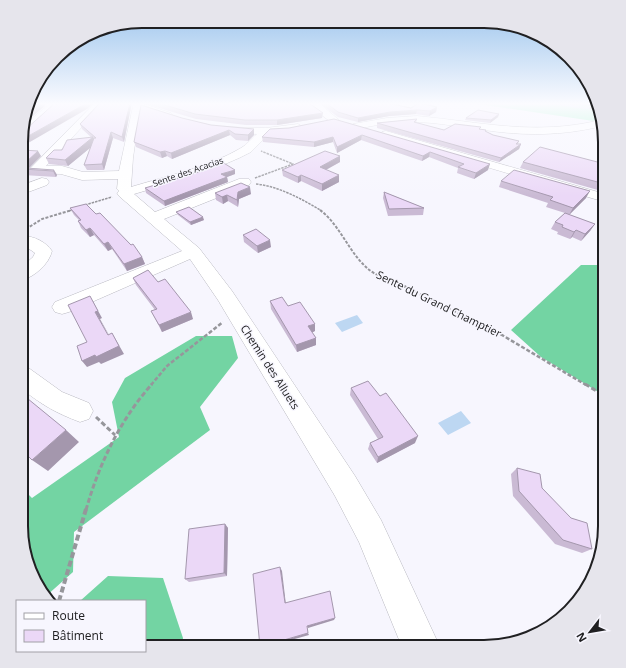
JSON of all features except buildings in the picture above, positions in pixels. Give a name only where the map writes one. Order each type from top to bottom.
[{"type":"street","points":[[70,134],[51,156],[35,170],[62,170],[82,176],[125,175]]},
{"type":"street","points":[[124,193],[125,175],[131,134]]},
{"type":"street","name":"Sente des Acacias","points":[[124,193],[198,171],[235,156],[247,150],[262,134]]},
{"type":"street","points":[[384,134],[598,196]]},
{"type":"street","points":[[28,188],[42,182]]},
{"type":"street","points":[[154,218],[244,182]]},
{"type":"street","name":"Chemin des Alluets","points":[[124,193],[193,252],[235,312],[345,486],[370,531],[418,640]]},
{"type":"street","points":[[28,241],[44,251],[44,255],[41,260],[28,270]]},
{"type":"street","points":[[62,307],[193,252]]},
{"type":"street","points":[[28,380],[53,399],[80,411]]},
{"type":"path","points":[[244,182],[293,164],[267,153],[247,150]]},
{"type":"path","name":"Sente du Grand Champtier","points":[[244,182],[266,185],[321,210],[329,218],[359,260],[368,269],[428,296],[502,335],[598,392]]},
{"type":"path","points":[[82,206],[124,193]]},
{"type":"path","points":[[28,227],[74,208]]},
{"type":"path","points":[[59,600],[90,494],[114,435],[142,395],[167,366],[235,312]]},
{"type":"path","points":[[80,411],[96,416],[114,435]]},
{"type":"green space","points":[[581,265],[598,265],[598,392],[541,357],[511,330]]},
{"type":"green space","points":[[196,336],[232,336],[238,358],[200,407],[210,430],[74,532],[73,572],[50,593],[34,563],[30,548],[28,533],[28,494],[32,498],[119,437],[112,402],[125,378]]},
{"type":"green space","points":[[108,576],[163,578],[183,640],[146,640],[146,600],[81,600]]},
{"type":"water","points":[[357,315],[363,323],[342,332],[335,323]]},
{"type":"water","points":[[461,411],[471,423],[448,435],[438,423]]}]
